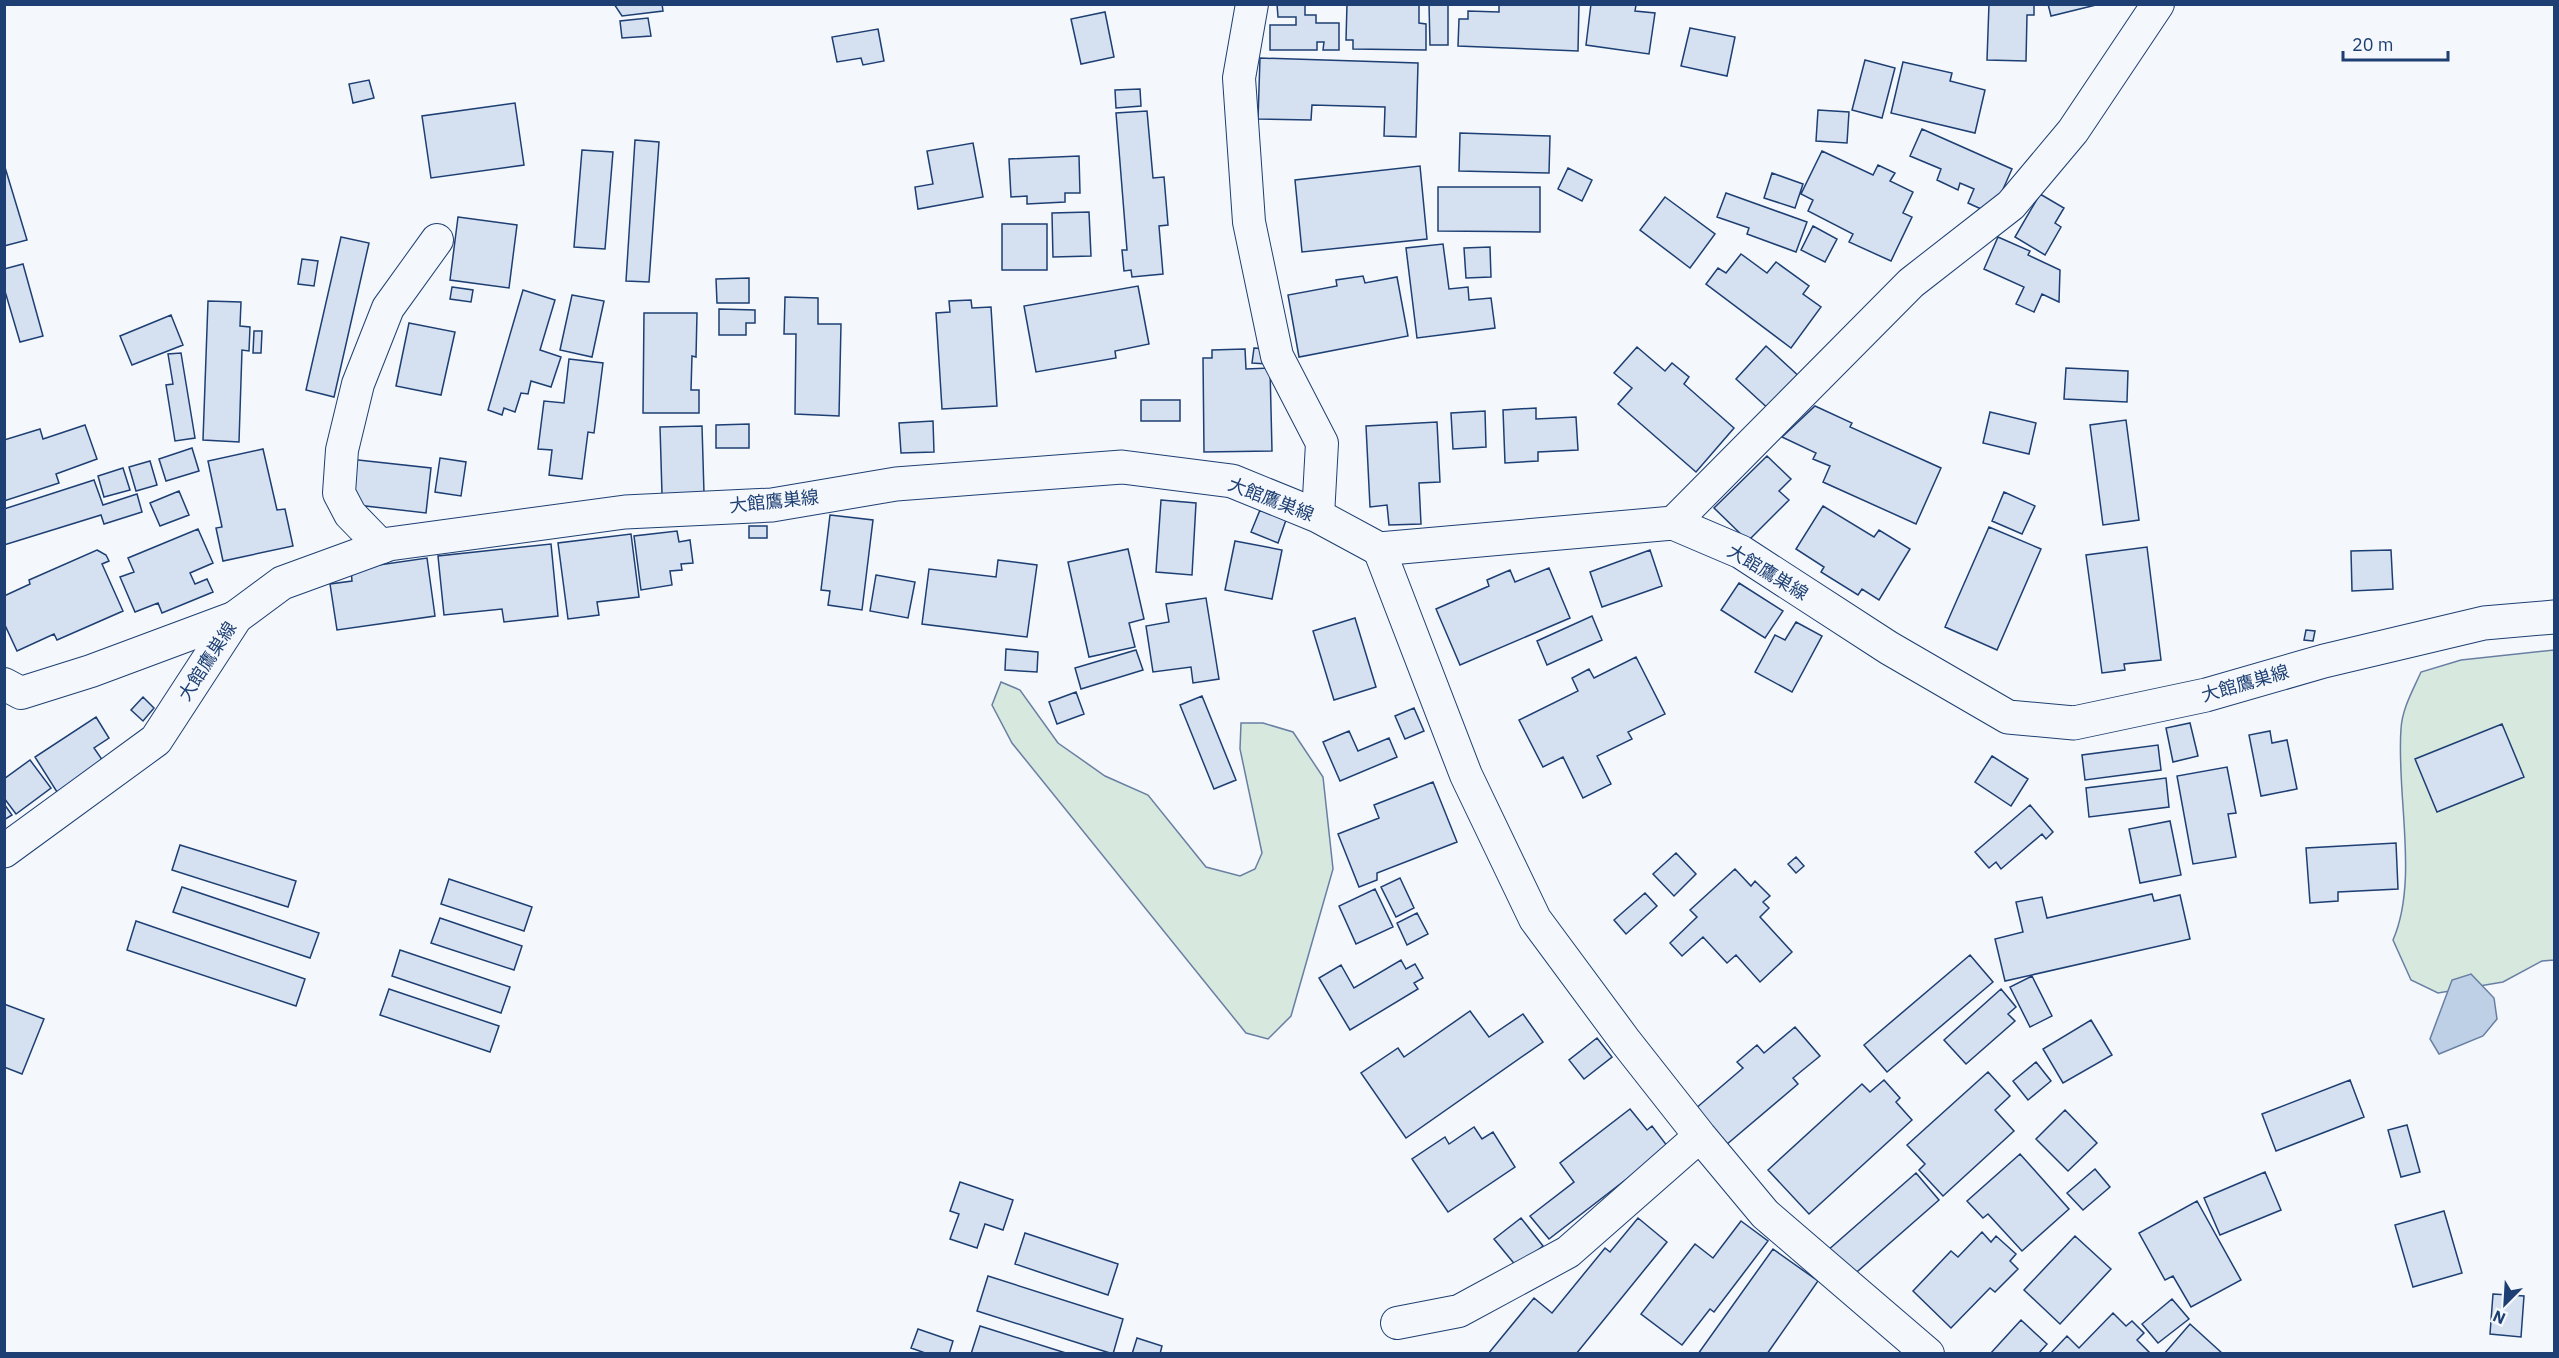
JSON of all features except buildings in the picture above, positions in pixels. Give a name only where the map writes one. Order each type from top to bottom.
[{"type":"main road","name":"大館鷹巣線","points":[[4,851],[156,740],[236,617],[282,583],[382,547],[625,512],[772,505],[896,483],[1122,467],[1232,481],[1318,516],[1379,549],[1673,523],[1740,552],[1889,648],[2008,717],[2074,723],[2206,695],[2324,661],[2484,623],[2554,617]]},
{"type":"street","points":[[1252,4],[1239,78],[1249,222],[1277,356],[1322,443],[1318,516]]},
{"type":"street","points":[[1673,523],[1911,283],[2011,205],[2073,131],[2158,4]]},
{"type":"street","points":[[382,547],[350,514],[339,493],[342,450],[358,384],[388,308],[437,240]]},
{"type":"street","points":[[1379,549],[1467,775],[1535,919],[1700,1136],[1765,1214],[1928,1353]]},
{"type":"street","points":[[4,684],[21,693],[91,671],[236,617]]},
{"type":"street","points":[[1397,1323],[1459,1311],[1568,1252],[1700,1136]]},
{"type":"shaded area","points":[[2554,650],[2554,960],[2542,961],[2503,982],[2438,993],[2411,980],[2393,940],[2401,917],[2405,891],[2405,836],[2400,754],[2401,729],[2406,707],[2421,672],[2461,660]]},
{"type":"shaded area","points":[[1001,682],[1020,690],[1058,743],[1105,776],[1148,795],[1206,867],[1240,876],[1255,869],[1262,853],[1240,749],[1241,723],[1263,723],[1293,732],[1323,777],[1333,869],[1291,1016],[1268,1039],[1246,1033],[1012,743],[992,705]]},
{"type":"water","points":[[2471,974],[2494,998],[2497,1019],[2483,1036],[2439,1054],[2430,1039],[2452,980]]}]
